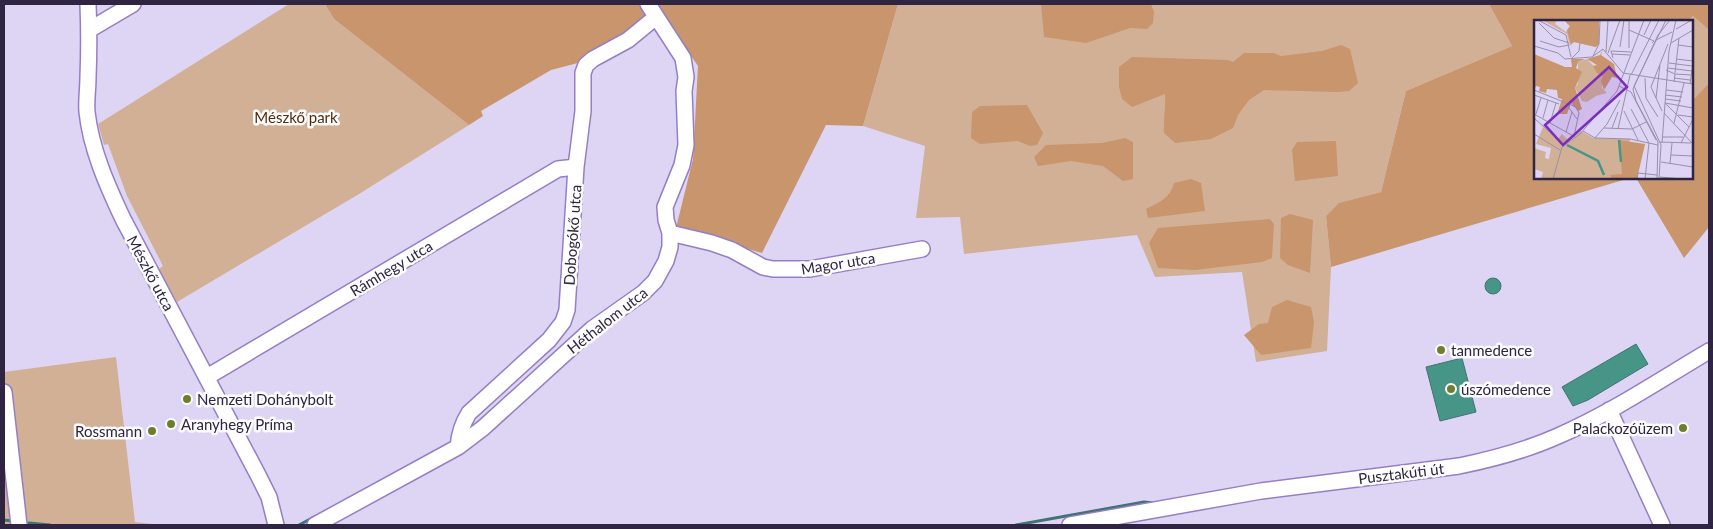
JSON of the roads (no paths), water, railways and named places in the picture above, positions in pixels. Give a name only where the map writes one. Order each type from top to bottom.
[{"type":"street","name":"Mészkő utca","points":[[88,4],[87,111],[100,166],[122,219],[269,497],[276,525]]},
{"type":"street","points":[[89,30],[133,4]]},
{"type":"street","name":"Dobogókő utca","points":[[458,447],[461,428],[469,413],[549,340],[563,322],[567,310],[576,167],[583,111],[586,65],[593,59],[628,40],[652,10]]},
{"type":"street","name":"Héthalom utca","points":[[315,525],[458,447],[483,428],[592,329],[655,281],[666,261],[670,247],[670,233],[665,207],[682,165],[686,145],[684,91],[686,76],[683,58],[652,10]]},
{"type":"street","name":"Rámhegy utca","points":[[207,377],[558,169],[576,167]]},
{"type":"street","name":"Magor utca","points":[[670,233],[712,243],[732,250],[763,266],[785,270],[810,269],[922,249]]},
{"type":"street","name":"Pusztakúti út","points":[[1070,525],[1197,504],[1261,490],[1459,466],[1506,454],[1556,437],[1585,424],[1709,351]]},
{"type":"street","points":[[4,392],[19,525]]},
{"type":"street","points":[[1609,410],[1662,525]]},
{"type":"waterway","points":[[1016,525],[1144,502],[1153,503]]},
{"type":"waterway","points":[[299,525],[314,517]]},
{"type":"waterway","points":[[4,520],[13,521]]},
{"type":"waterway","points":[[29,523],[50,525]]},
{"type":"place","name":"tanmedence","points":[[1441,350]]},
{"type":"place","name":"úszómedence","points":[[1451,389]]},
{"type":"place","name":"Nemzeti Dohánybolt","points":[[187,399]]},
{"type":"place","name":"Aranyhegy Príma","points":[[171,424]]},
{"type":"place","name":"Palackozóüzem","points":[[1683,428]]},
{"type":"place","name":"Rossmann","points":[[152,431]]},
{"type":"park label","name":"Mészkő park","points":[[296,117]]}]
